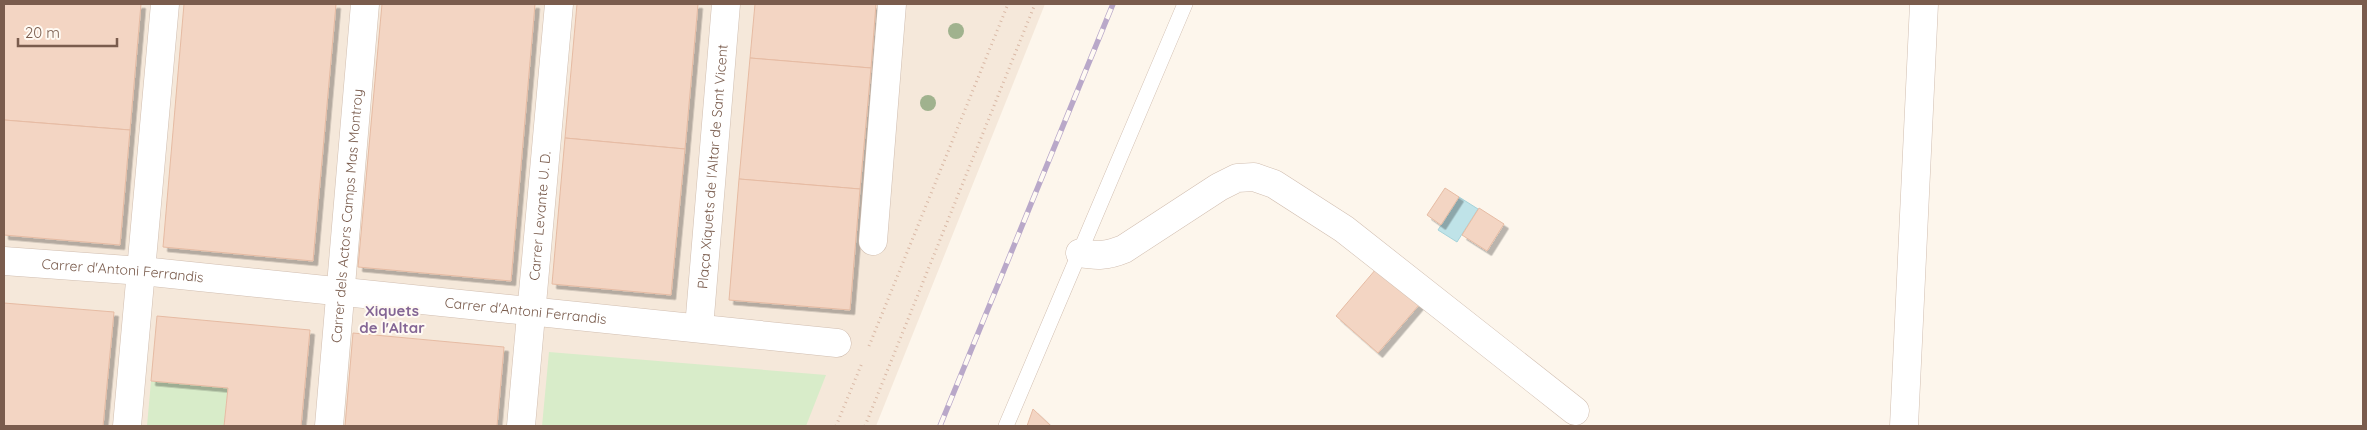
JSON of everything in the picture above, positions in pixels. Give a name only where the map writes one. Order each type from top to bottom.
[{"type":"street","points":[[127,426],[166,4]]},
{"type":"street","name":"Carrer dels Actors Camps Mas Montroy","points":[[329,426],[365,4]]},
{"type":"street","name":"Carrer Levante U. D.","points":[[522,426],[559,4]]},
{"type":"street","name":"Plaça Xiquets de l'Altar de Sant Vicent","points":[[699,328],[726,4]]},
{"type":"street","points":[[873,241],[892,4]]},
{"type":"street","points":[[1904,426],[1924,4]]},
{"type":"street","points":[[1080,253],[1109,256],[1124,249],[1220,187],[1237,178],[1254,177],[1274,184],[1344,229],[1575,410]]},
{"type":"street","name":"Carrer d'Antoni Ferrandis","points":[[4,261],[142,271],[837,343]]},
{"type":"lane","points":[[1006,426],[1184,4]]},
{"type":"path","points":[[836,426],[1008,4]]},
{"type":"path","points":[[865,426],[1035,4]]},
{"type":"shaded area","points":[[4,4],[1045,4],[876,426],[4,426]]},
{"type":"green space","points":[[549,352],[826,375],[806,426],[542,426]]},
{"type":"green space","points":[[151,381],[228,388],[224,426],[147,426]]},
{"type":"water","points":[[1459,197],[1478,209],[1457,242],[1438,230]]},
{"type":"building","points":[[4,4],[141,4],[130,130],[4,120]]},
{"type":"building","points":[[184,4],[336,4],[313,261],[163,247]]},
{"type":"building","points":[[382,4],[535,4],[511,281],[358,267]]},
{"type":"building","points":[[577,4],[698,4],[685,149],[565,138]]},
{"type":"building","points":[[755,4],[876,4],[871,68],[750,58]]},
{"type":"building","points":[[750,58],[871,68],[860,189],[739,179]]},
{"type":"building","points":[[4,120],[130,130],[120,245],[4,235]]},
{"type":"building","points":[[565,138],[685,149],[671,295],[552,284]]},
{"type":"building","points":[[739,179],[860,189],[850,310],[729,300]]},
{"type":"building","points":[[1445,188],[1459,197],[1441,225],[1427,215]]},
{"type":"building","points":[[1479,208],[1504,224],[1487,251],[1462,235]]},
{"type":"building","points":[[1376,269],[1419,305],[1378,353],[1336,316]]},
{"type":"building","points":[[4,303],[114,312],[103,426],[4,426]]},
{"type":"building","points":[[157,316],[310,330],[301,426],[224,426],[228,388],[151,381]]},
{"type":"building","points":[[353,333],[504,347],[497,426],[345,426]]},
{"type":"building","points":[[1033,409],[1051,426],[1027,426]]},
{"type":"railway","points":[[940,426],[1113,4]]},
{"type":"district","name":"Xiquets de l'Altar","points":[[392,318]]}]
